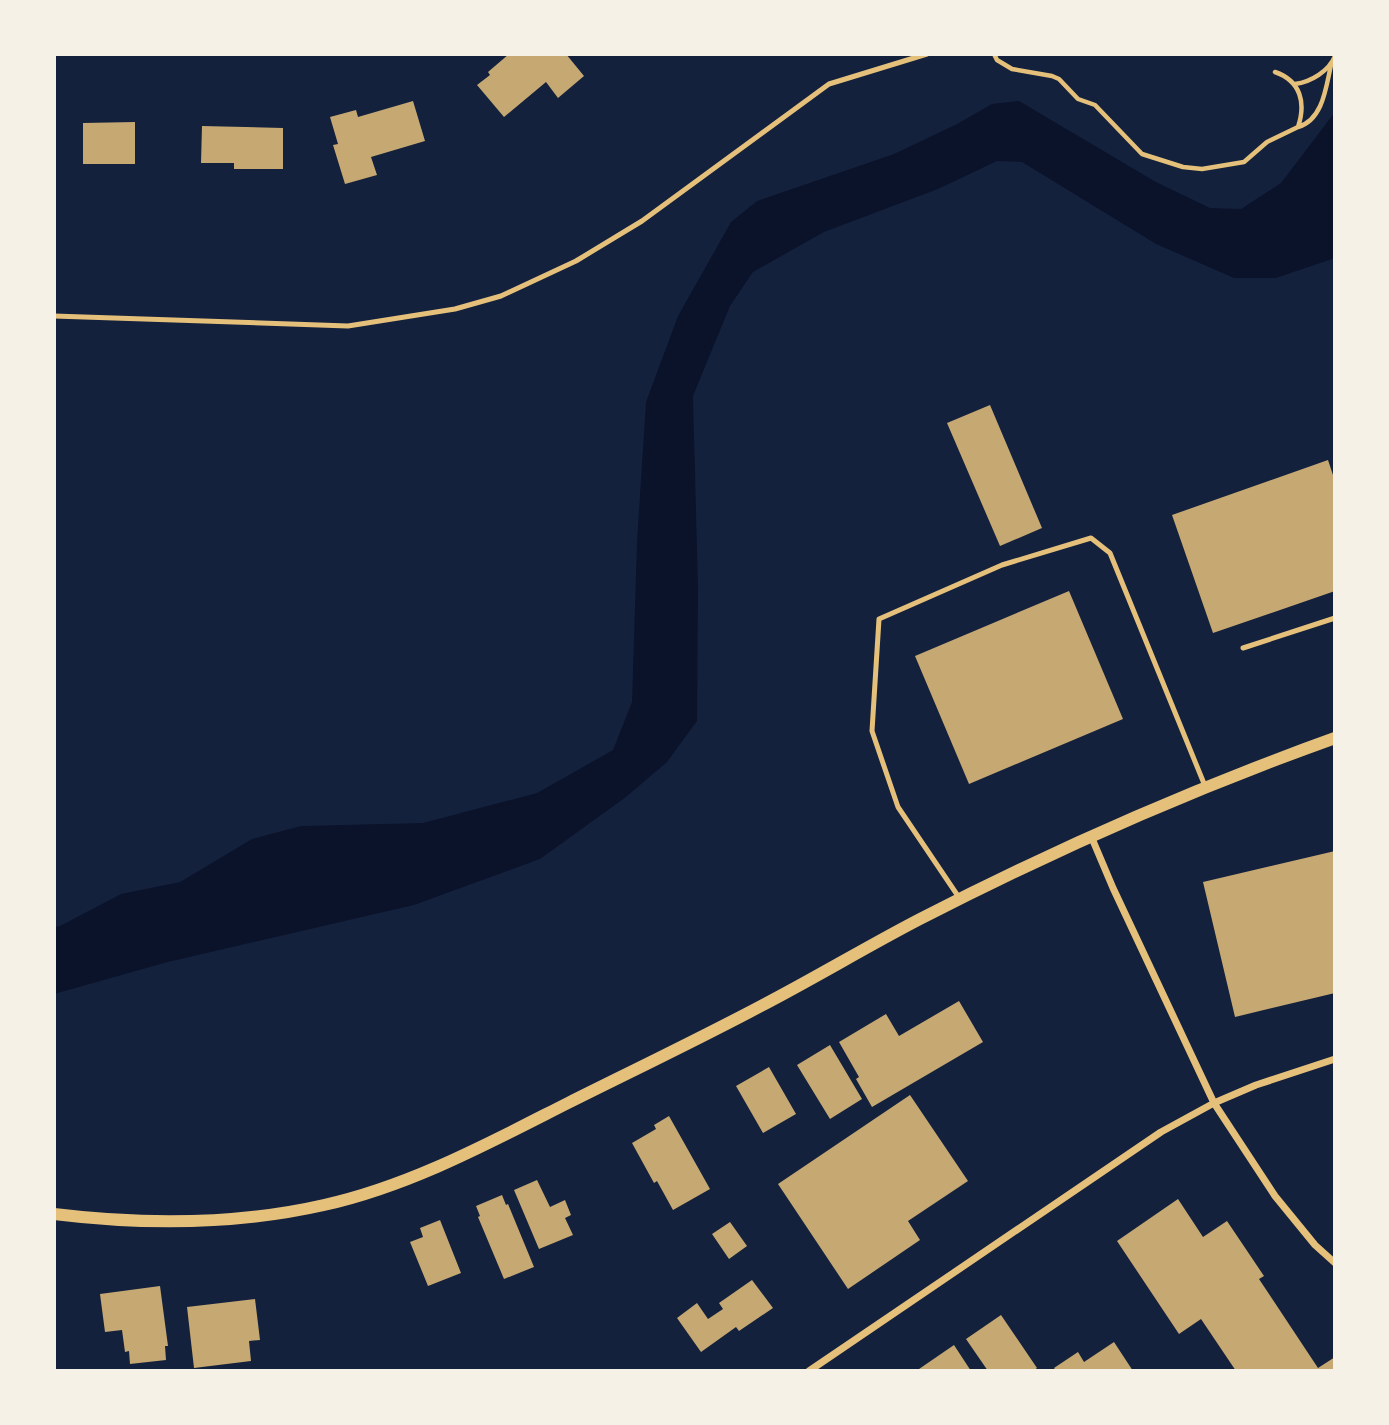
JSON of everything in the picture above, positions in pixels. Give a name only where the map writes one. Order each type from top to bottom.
[{"type":"street","points":[[54,1214],[102,1220],[222,1220],[276,1215],[327,1205],[375,1191],[527,1124],[761,1006],[960,899],[1091,836],[1335,738]]},
{"type":"street","points":[[1091,836],[1214,1103],[1275,1196],[1315,1245],[1335,1264]]},
{"type":"street","points":[[809,1371],[1161,1132],[1214,1103],[1256,1085],[1335,1059]]},
{"type":"lane","points":[[54,316],[348,326],[455,309],[501,296],[576,261],[642,221],[829,84],[927,54]]},
{"type":"lane","points":[[960,899],[898,807],[872,731],[879,620],[916,603],[1002,565],[1091,538],[1110,554],[1206,789]]},
{"type":"lane","points":[[1243,648],[1335,618]]},
{"type":"path","points":[[994,54],[997,60],[1012,69],[1059,79],[1078,99],[1096,105],[1125,139],[1142,153],[1183,167],[1202,169],[1244,162],[1267,142],[1308,124],[1321,106],[1335,56]]},
{"type":"path","points":[[1295,83],[1306,83],[1331,65]]},
{"type":"path","points":[[1275,72],[1287,76],[1295,83],[1304,111],[1298,127]]},
{"type":"water","points":[[1019,101],[1156,182],[1210,208],[1241,209],[1281,183],[1335,112],[1335,258],[1276,278],[1234,278],[1156,244],[1022,162],[997,161],[938,189],[824,232],[753,272],[730,306],[693,396],[698,587],[697,721],[667,762],[626,797],[540,859],[414,905],[168,962],[54,994],[54,927],[121,894],[180,882],[252,839],[301,826],[423,823],[537,793],[613,750],[632,702],[637,541],[646,402],[678,316],[731,222],[757,201],[894,154],[992,104]]},
{"type":"building","points":[[509,54],[566,54],[584,76],[558,98],[546,82],[504,117],[477,85]]},
{"type":"building","points":[[413,101],[425,141],[371,157],[377,175],[345,184],[333,145],[338,144],[330,117],[356,110],[358,117]]},
{"type":"building","points":[[135,122],[135,164],[83,164],[83,123]]},
{"type":"building","points":[[202,126],[283,128],[283,169],[234,169],[234,163],[201,163]]},
{"type":"building","points":[[990,405],[1042,528],[1000,546],[947,423]]},
{"type":"building","points":[[1328,460],[1335,481],[1335,591],[1213,633],[1172,515]]},
{"type":"building","points":[[1069,591],[1123,719],[969,784],[915,656]]},
{"type":"building","points":[[1335,851],[1335,993],[1235,1017],[1203,882]]},
{"type":"building","points":[[959,1001],[983,1042],[872,1107],[839,1042],[886,1014],[899,1036]]},
{"type":"building","points":[[830,1045],[862,1099],[830,1119],[797,1065]]},
{"type":"building","points":[[769,1067],[796,1114],[763,1133],[736,1086]]},
{"type":"building","points":[[910,1095],[968,1181],[908,1221],[920,1240],[848,1289],[778,1184]]},
{"type":"building","points":[[669,1116],[710,1189],[673,1210],[657,1181],[654,1183],[632,1143],[656,1129],[654,1125]]},
{"type":"building","points":[[537,1180],[550,1207],[565,1200],[571,1215],[565,1218],[573,1235],[539,1249],[514,1190]]},
{"type":"building","points":[[502,1195],[534,1267],[504,1279],[476,1206]]},
{"type":"building","points":[[1178,1199],[1203,1237],[1227,1221],[1264,1276],[1259,1279],[1318,1368],[1335,1357],[1335,1371],[1236,1371],[1201,1319],[1179,1334],[1117,1241]]},
{"type":"building","points":[[440,1220],[461,1273],[428,1286],[410,1242],[423,1237],[420,1228]]},
{"type":"building","points":[[730,1222],[747,1246],[729,1259],[712,1234]]},
{"type":"building","points":[[752,1280],[773,1308],[739,1331],[736,1327],[701,1352],[677,1318],[697,1303],[708,1319],[723,1309],[719,1303]]},
{"type":"building","points":[[160,1286],[168,1346],[165,1346],[166,1360],[130,1364],[129,1351],[125,1352],[122,1330],[105,1332],[100,1294]]},
{"type":"building","points":[[255,1299],[260,1340],[249,1341],[251,1361],[194,1368],[187,1307]]},
{"type":"building","points":[[1001,1315],[1037,1368],[1033,1371],[988,1371],[966,1339]]},
{"type":"building","points":[[1114,1342],[1133,1371],[1056,1371],[1054,1368],[1078,1352],[1084,1362]]},
{"type":"building","points":[[954,1345],[971,1371],[920,1371],[919,1369]]}]
